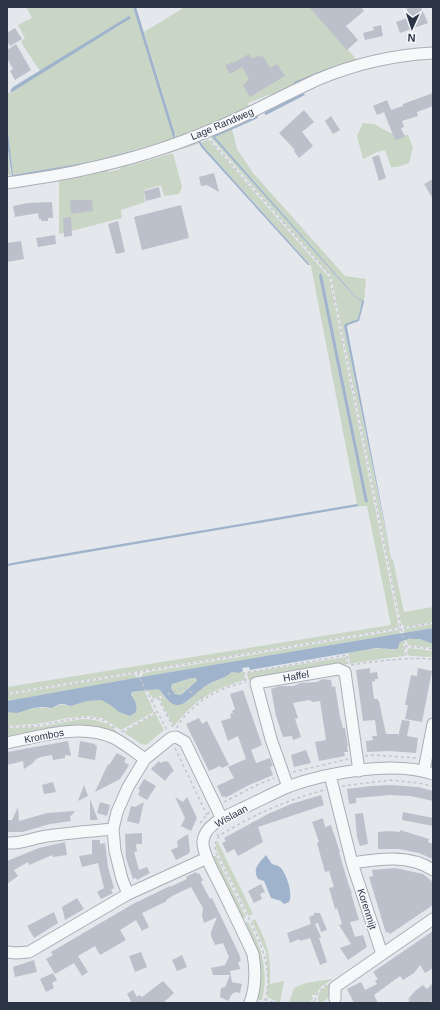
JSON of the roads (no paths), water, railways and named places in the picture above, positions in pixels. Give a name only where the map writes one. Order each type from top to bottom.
[{"type":"street","name":"Lage Randweg","points":[[7,183],[80,171],[157,151],[207,132],[319,79],[342,70],[383,58],[433,53]]},
{"type":"street","name":"Haffel","points":[[288,787],[251,682],[338,669],[345,672],[359,770]]},
{"type":"street","points":[[429,772],[427,759],[433,724]]},
{"type":"street","name":"Krombos","points":[[7,743],[63,731],[85,731],[114,738],[145,760]]},
{"type":"street","points":[[128,894],[122,879],[115,851],[113,830],[117,812],[128,787],[145,760],[173,734],[185,742],[222,819]]},
{"type":"street","name":"Wislaan","points":[[252,1003],[256,970],[253,954],[207,858],[203,847],[205,834],[212,826],[222,819],[288,787],[330,775],[389,767],[429,772]]},
{"type":"street","name":"Korenmijt","points":[[330,775],[352,863],[382,954]]},
{"type":"street","points":[[7,850],[12,844],[45,836],[113,830]]},
{"type":"street","points":[[7,952],[16,954],[29,952],[128,894],[207,858]]},
{"type":"street","points":[[352,863],[397,859],[416,862],[433,870]]},
{"type":"street","points":[[335,1002],[335,987],[433,919]]},
{"type":"water","points":[[133,7],[136,7],[175,138],[173,137]]},
{"type":"water","points":[[129,16],[131,18],[12,92],[10,91],[13,87]]},
{"type":"water","points":[[353,60],[294,84],[294,82],[321,71]]},
{"type":"water","points":[[303,93],[305,95],[266,115],[264,113]]},
{"type":"water","points":[[257,116],[258,118],[215,137],[357,298],[363,300],[364,302],[359,321],[348,325],[347,327],[392,561],[344,326],[345,324],[358,319],[362,301],[356,298],[213,138],[213,135]]},
{"type":"water","points":[[7,124],[13,175],[95,161],[168,141],[99,161],[12,177],[7,143]]},
{"type":"water","points":[[200,141],[310,265],[308,265],[202,148],[198,142]]},
{"type":"water","points":[[320,272],[322,275],[368,502],[365,502],[319,276]]},
{"type":"water","points":[[357,504],[359,506],[7,566],[7,564],[33,559]]},
{"type":"water","points":[[433,628],[433,644],[420,639],[411,638],[400,642],[397,649],[376,648],[250,670],[249,667],[242,668],[243,671],[239,673],[232,672],[210,683],[183,704],[173,704],[160,690],[156,689],[132,692],[131,695],[137,708],[135,713],[130,716],[119,712],[101,700],[87,701],[70,706],[60,704],[52,708],[33,708],[17,713],[7,712],[7,701]],"holes":[[[191,678],[196,678],[197,681],[180,695],[175,694],[171,688],[172,684]]]},
{"type":"water","points":[[266,855],[272,864],[280,867],[285,875],[290,890],[289,902],[284,904],[281,901],[271,898],[264,881],[258,879],[256,875],[256,869],[259,863]]}]
